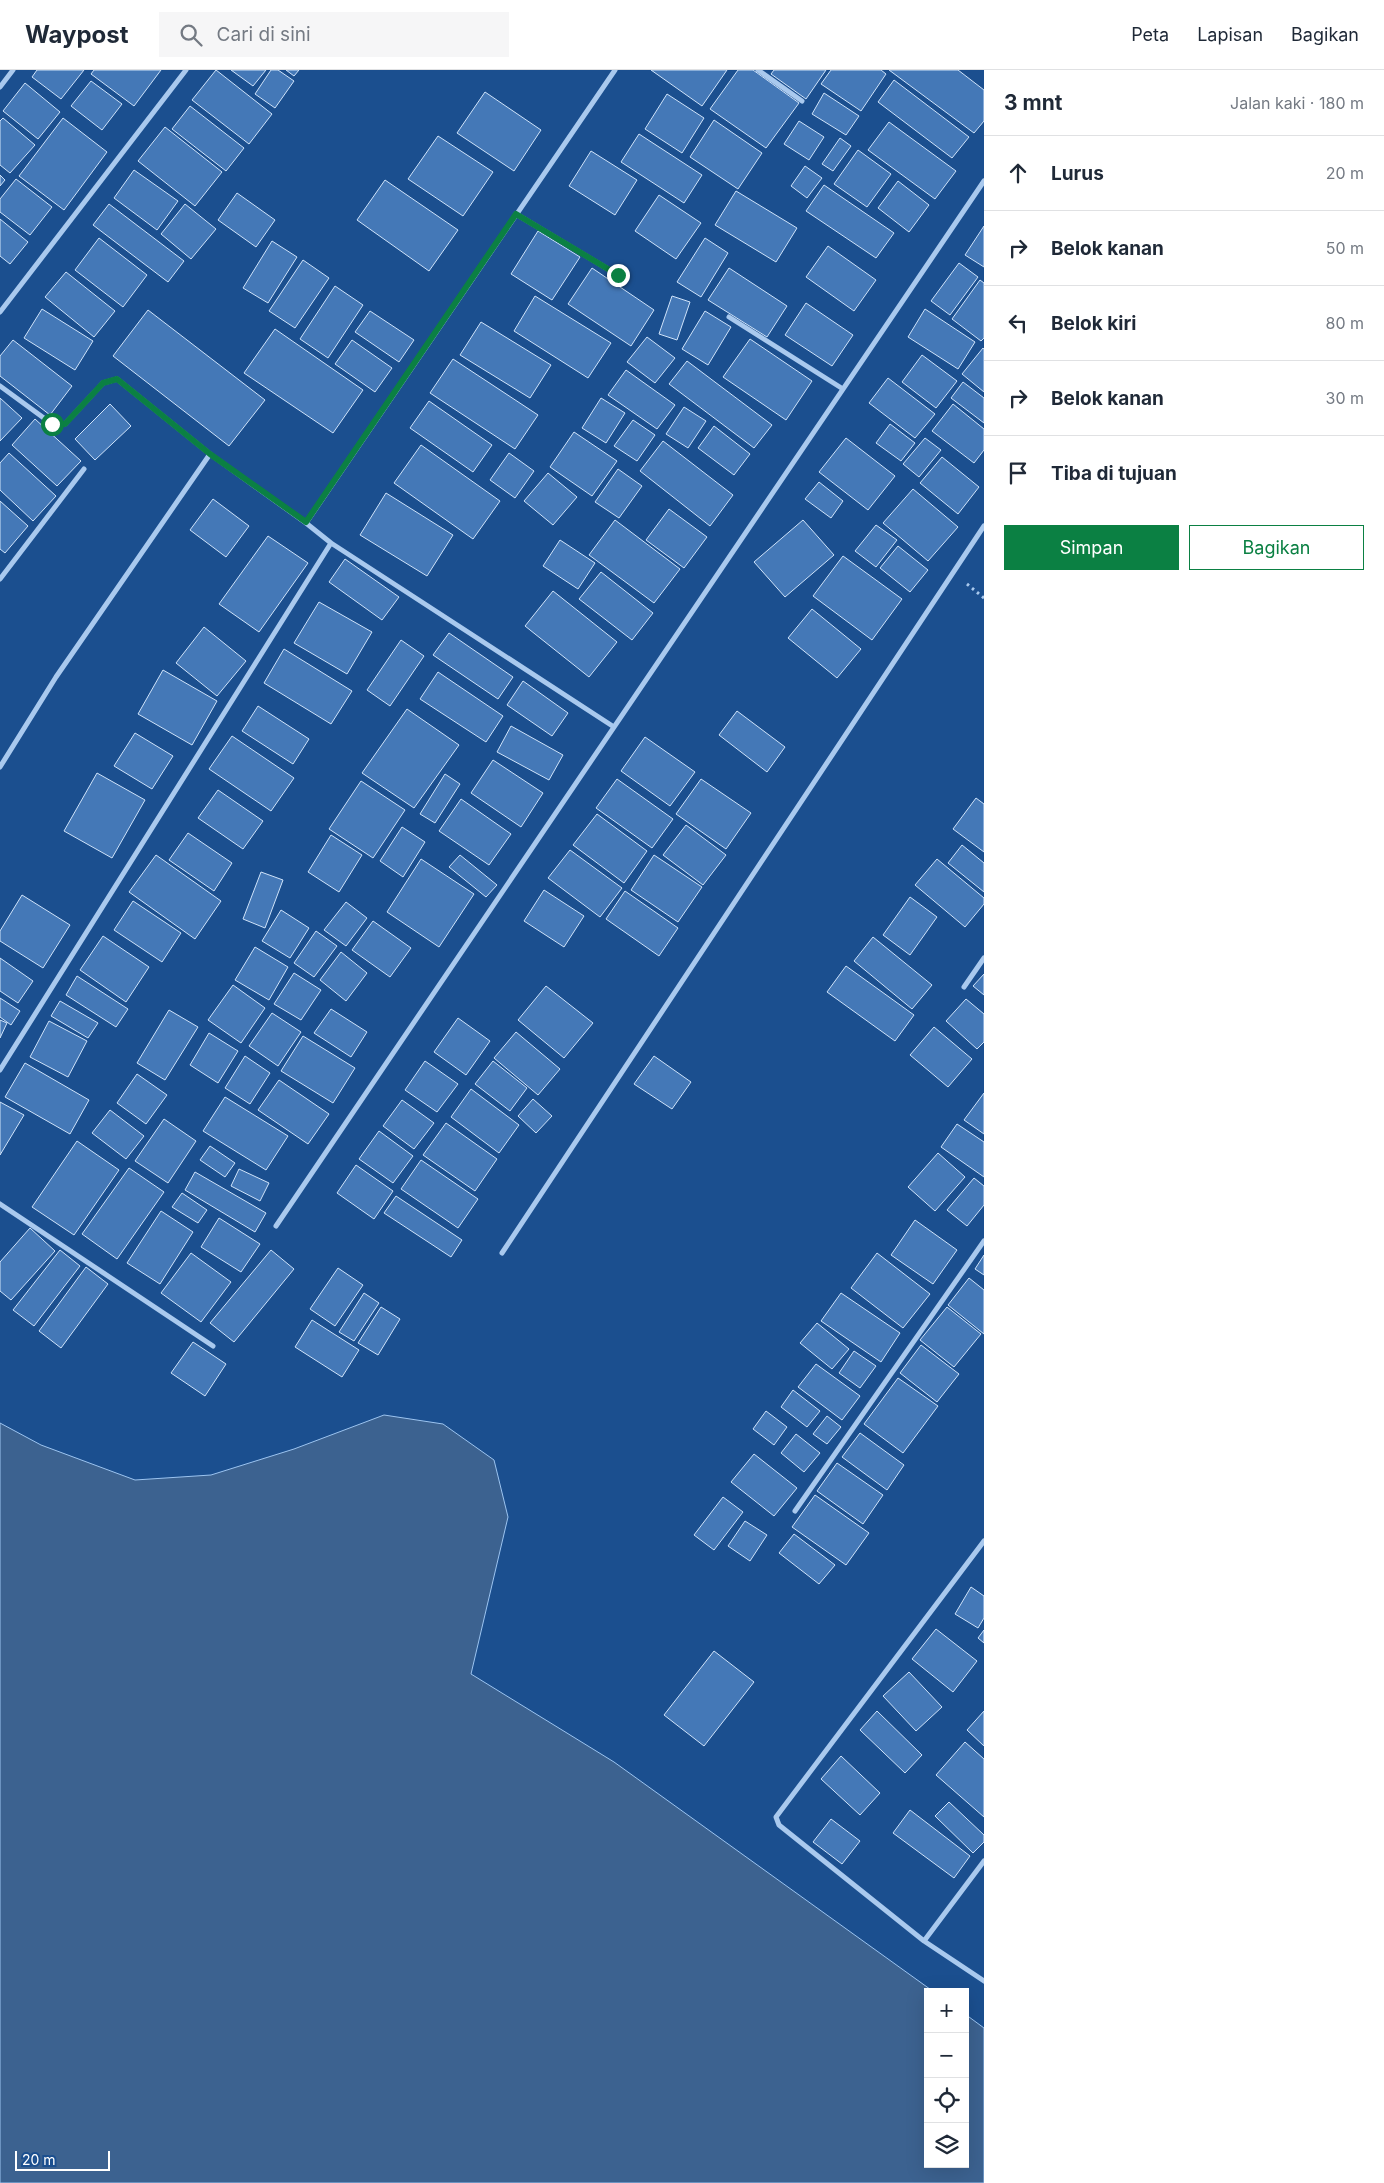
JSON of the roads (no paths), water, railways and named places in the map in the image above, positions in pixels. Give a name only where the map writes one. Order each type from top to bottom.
[{"type":"street","points":[[0,87],[13,70]]},
{"type":"street","points":[[0,312],[186,70]]},
{"type":"street","points":[[306,522],[615,70]]},
{"type":"street","points":[[758,70],[802,101]]},
{"type":"street","points":[[276,1226],[984,181]]},
{"type":"street","points":[[516,214],[618,275]]},
{"type":"street","points":[[729,317],[843,389]]},
{"type":"street","points":[[0,386],[52,424],[59,426],[65,424],[103,383],[117,379],[210,454],[306,522],[331,544],[614,728]]},
{"type":"street","points":[[0,767],[56,677],[210,454]]},
{"type":"street","points":[[0,579],[84,468]]},
{"type":"street","points":[[502,1253],[984,526]]},
{"type":"street","points":[[0,1070],[331,544]]},
{"type":"street","points":[[964,987],[984,958]]},
{"type":"street","points":[[0,1204],[213,1346]]},
{"type":"street","points":[[795,1511],[984,1241]]},
{"type":"street","points":[[984,1541],[776,1816],[779,1824],[924,1941],[984,1981]]},
{"type":"street","points":[[924,1941],[984,1861]]},
{"type":"water","points":[[384,1415],[443,1424],[494,1460],[508,1517],[471,1674],[614,1762],[928,1988],[924,1988],[924,2168],[969,2168],[969,2017],[984,2028],[984,2183],[0,2183],[0,1423],[41,1445],[135,1480],[211,1475],[294,1449]]}]
